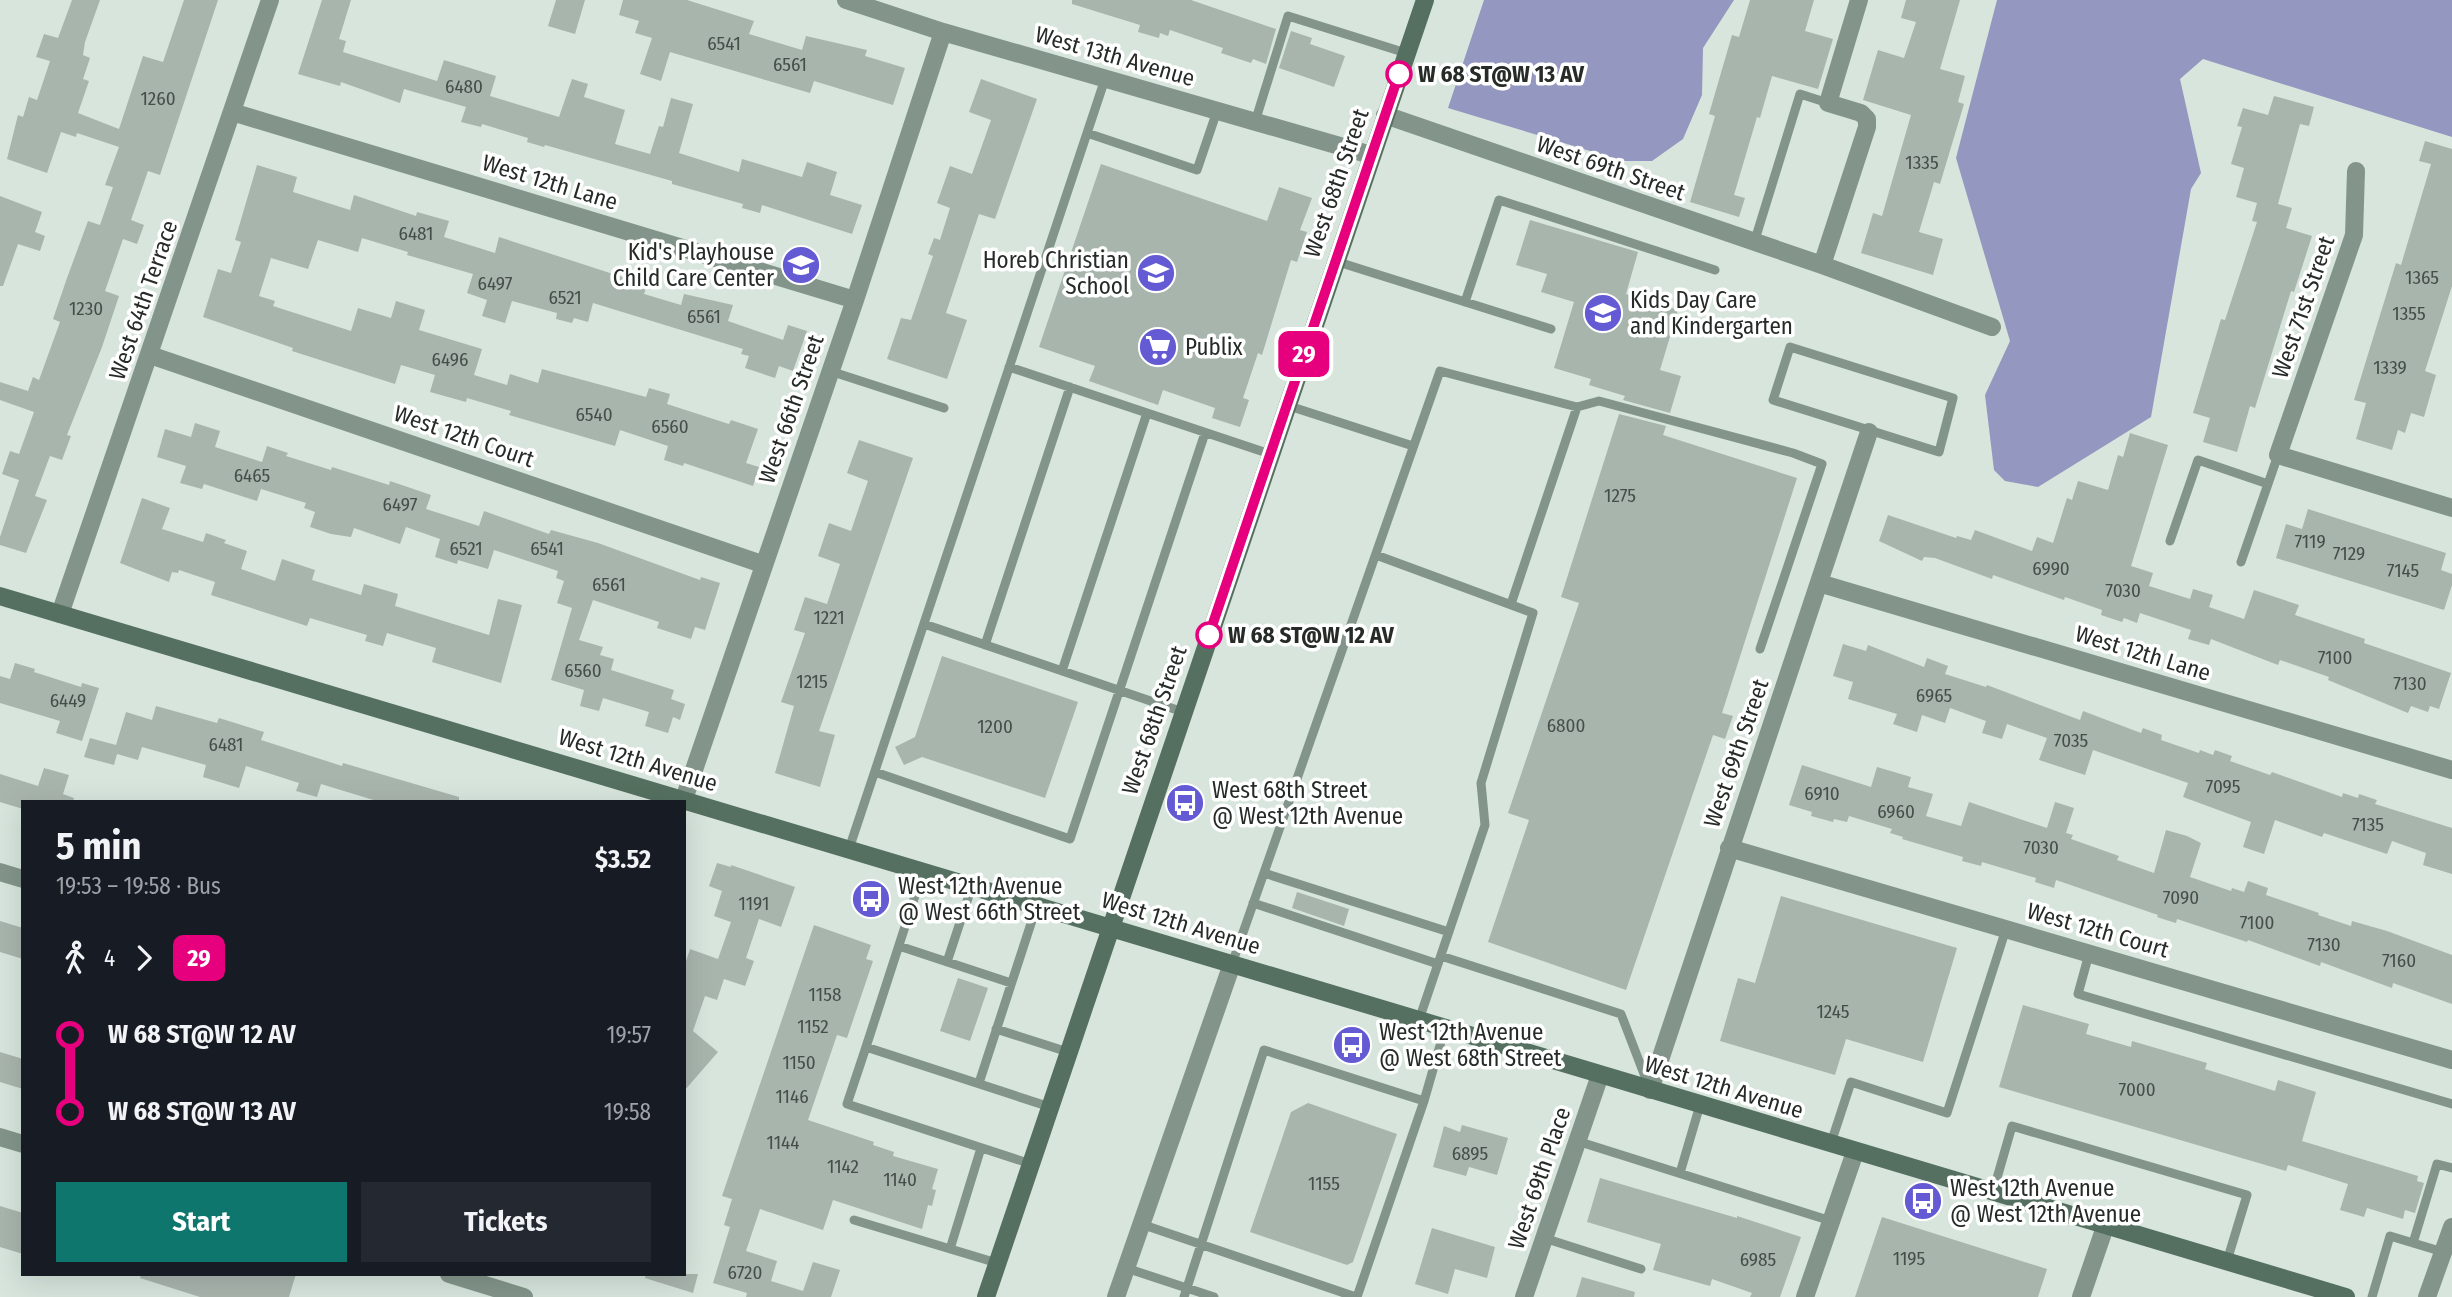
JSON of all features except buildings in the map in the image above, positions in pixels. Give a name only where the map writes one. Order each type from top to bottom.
[{"type":"main road","name":"West 68th Street","points":[[986,1297],[1425,0]]},
{"type":"main road","name":"West 12th Avenue","points":[[0,596],[683,800]]},
{"type":"main road","name":"West 12th Avenue","points":[[686,801],[1830,1145],[2106,1224],[2227,1261],[2313,1292],[2346,1297]]},
{"type":"street","name":"West 64th Terrace","points":[[60,614],[270,0]]},
{"type":"street","name":"West 13th Avenue","points":[[846,0],[943,32],[1371,155]]},
{"type":"street","points":[[1822,265],[1867,127],[1867,119],[1861,113],[1828,103],[1858,0]]},
{"type":"street","name":"West 66th Street","points":[[683,800],[855,300],[943,32]]},
{"type":"street","name":"West 12th Lane","points":[[232,112],[855,300]]},
{"type":"street","name":"West 69th Street","points":[[1385,115],[1822,265],[1992,327]]},
{"type":"street","name":"West 71st Street","points":[[2278,455],[2354,235],[2356,172]]},
{"type":"street","name":"West 12th Court","points":[[150,355],[762,564]]},
{"type":"street","name":"West 69th Street","points":[[1650,1090],[1870,432]]},
{"type":"street","points":[[2278,455],[2452,508]]},
{"type":"street","name":"West 12th Lane","points":[[1819,583],[2452,771]]},
{"type":"street","name":"West 12th Court","points":[[1729,848],[2452,1060]]},
{"type":"street","points":[[0,872],[21,878]]},
{"type":"street","points":[[1116,1297],[1232,964]]},
{"type":"street","name":"West 69th Place","points":[[1524,1297],[1600,1074]]},
{"type":"street","points":[[0,1136],[21,1142]]},
{"type":"street","points":[[1805,1297],[1855,1152]]},
{"type":"street","points":[[2085,1296],[2106,1224]]},
{"type":"street","points":[[2427,1297],[2452,1227]]},
{"type":"street","points":[[456,1276],[524,1297]]},
{"type":"lane","points":[[1255,122],[1288,16],[1406,52]]},
{"type":"lane","points":[[849,849],[1105,79]]},
{"type":"lane","points":[[1754,243],[1800,94],[1828,103]]},
{"type":"lane","points":[[1087,133],[1198,170],[1217,111]]},
{"type":"lane","points":[[1465,302],[1499,200],[1714,270]]},
{"type":"lane","points":[[1335,261],[1551,329]]},
{"type":"lane","points":[[1790,347],[1953,398],[1939,452],[1870,432],[1773,400],[1790,347]]},
{"type":"lane","points":[[1009,367],[1270,454]]},
{"type":"lane","points":[[830,371],[944,408]]},
{"type":"lane","points":[[1232,964],[1440,371],[1577,407],[1599,401],[1793,453],[1822,464],[1760,649]]},
{"type":"lane","points":[[985,645],[1070,387]]},
{"type":"lane","points":[[1286,405],[1413,446]]},
{"type":"lane","points":[[1511,604],[1577,407]]},
{"type":"lane","points":[[1062,671],[1147,413]]},
{"type":"lane","points":[[875,772],[1070,839],[1205,433]]},
{"type":"lane","points":[[2241,562],[2278,455]]},
{"type":"lane","points":[[2170,541],[2198,460],[2268,484]]},
{"type":"lane","points":[[1376,555],[1533,612],[1481,783],[1485,825],[1419,1020]]},
{"type":"lane","points":[[924,624],[1183,712]]},
{"type":"lane","points":[[923,871],[847,1104],[1031,1164]]},
{"type":"lane","points":[[1264,873],[1449,932]]},
{"type":"lane","points":[[947,962],[972,886]]},
{"type":"lane","points":[[1254,903],[1621,1014],[1650,1090]]},
{"type":"lane","points":[[979,1083],[1037,905]]},
{"type":"lane","points":[[1830,1145],[1851,1082],[1947,1113],[2006,929]]},
{"type":"lane","points":[[898,946],[1011,983]]},
{"type":"lane","points":[[2089,954],[2078,993],[2452,1104]]},
{"type":"lane","points":[[1142,1224],[1356,1297],[1424,1101],[1445,1028]]},
{"type":"lane","points":[[996,1029],[1068,1052]]},
{"type":"lane","points":[[866,1047],[1050,1107]]},
{"type":"lane","points":[[1185,1292],[1264,1049],[1424,1101]]},
{"type":"lane","points":[[1680,1173],[1700,1105]]},
{"type":"lane","points":[[1993,1192],[2012,1126],[2247,1195],[2227,1261]]},
{"type":"lane","points":[[1577,1141],[1831,1221]]},
{"type":"lane","points":[[950,1249],[981,1148]]},
{"type":"lane","points":[[2413,1244],[2437,1164],[2452,1168]]},
{"type":"lane","points":[[854,1220],[997,1263]]},
{"type":"lane","points":[[2372,1297],[2390,1237],[2443,1252]]},
{"type":"lane","points":[[1544,1238],[1641,1269]]},
{"type":"lane","points":[[1126,1268],[1185,1292],[1214,1297]]},
{"type":"water","points":[[1484,0],[1734,0],[1703,48],[1702,95],[1683,139],[1652,161],[1623,161],[1448,108]]},
{"type":"water","points":[[1997,0],[2452,0],[2452,137],[2203,59],[2180,79],[2201,173],[2191,189],[2151,417],[2038,487],[2005,481],[1994,470],[1985,395],[2010,341],[1956,158]]},
{"type":"bus line","name":"29","points":[[1209,635],[1399,74]]},
{"type":"place","name":"W 68 ST@W 13 AV","points":[[1399,74]]},
{"type":"place","name":"Kid's Playhouse Child Care Center","points":[[801,265]]},
{"type":"place","name":"Horeb Christian School","points":[[1156,273]]},
{"type":"place","name":"Kids Day Care and Kindergarten","points":[[1603,313]]},
{"type":"place","name":"Publix","points":[[1158,347]]},
{"type":"place","name":"W 68 ST@W 12 AV","points":[[1209,635]]},
{"type":"place","name":"West 68th Street @ West 12th Avenue","points":[[1185,803]]},
{"type":"place","name":"West 12th Avenue @ West 66th Street","points":[[871,899]]},
{"type":"place","name":"West 12th Avenue @ West 68th Street","points":[[1352,1045]]},
{"type":"place","name":"West 12th Avenue @ West 12th Avenue","points":[[1923,1201]]}]
